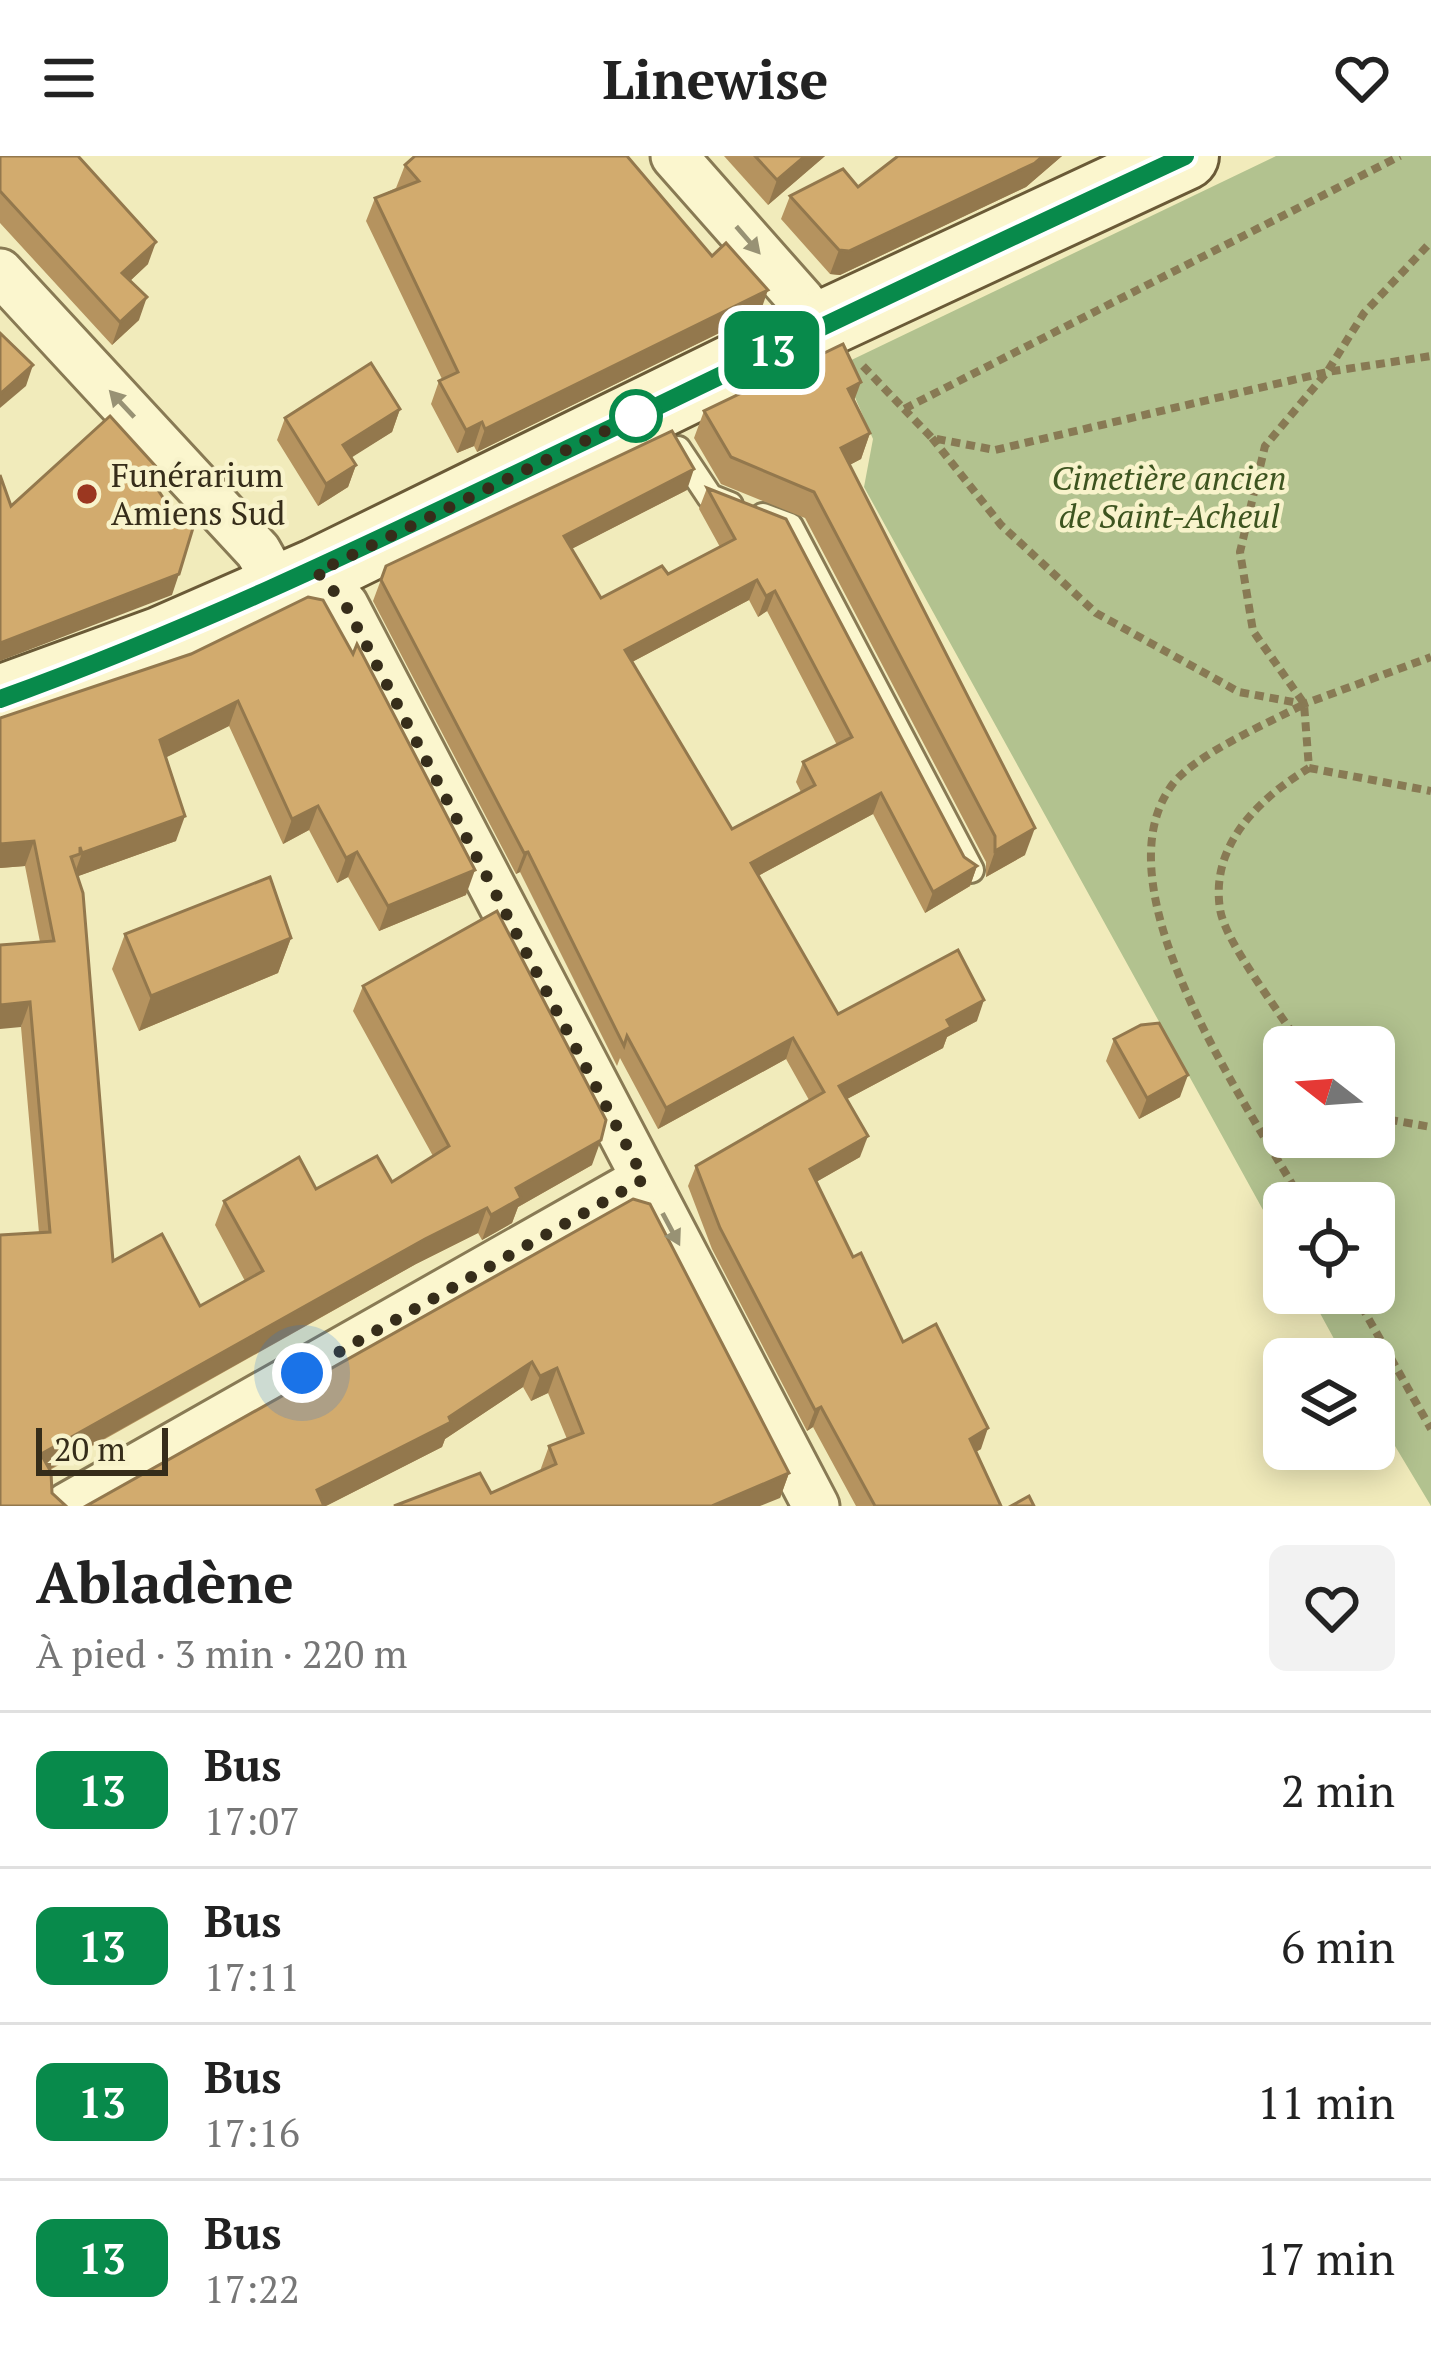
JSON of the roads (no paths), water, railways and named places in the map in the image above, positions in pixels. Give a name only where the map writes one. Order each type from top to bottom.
[{"type":"main road","points":[[0,699],[162,640],[298,580],[821,326],[1185,156]]},
{"type":"street","points":[[674,156],[821,326]]},
{"type":"street","points":[[0,272],[258,551],[298,580],[345,604],[816,1506]]},
{"type":"street","points":[[68,1506],[644,1179]]},
{"type":"lane","points":[[656,406],[710,497],[790,526],[971,870]]},
{"type":"place","name":"Funérarium Amiens Sud","points":[[87,494]]},
{"type":"park label","name":"Cimetière ancien de Saint-Acheul","points":[[1169,497]]}]
